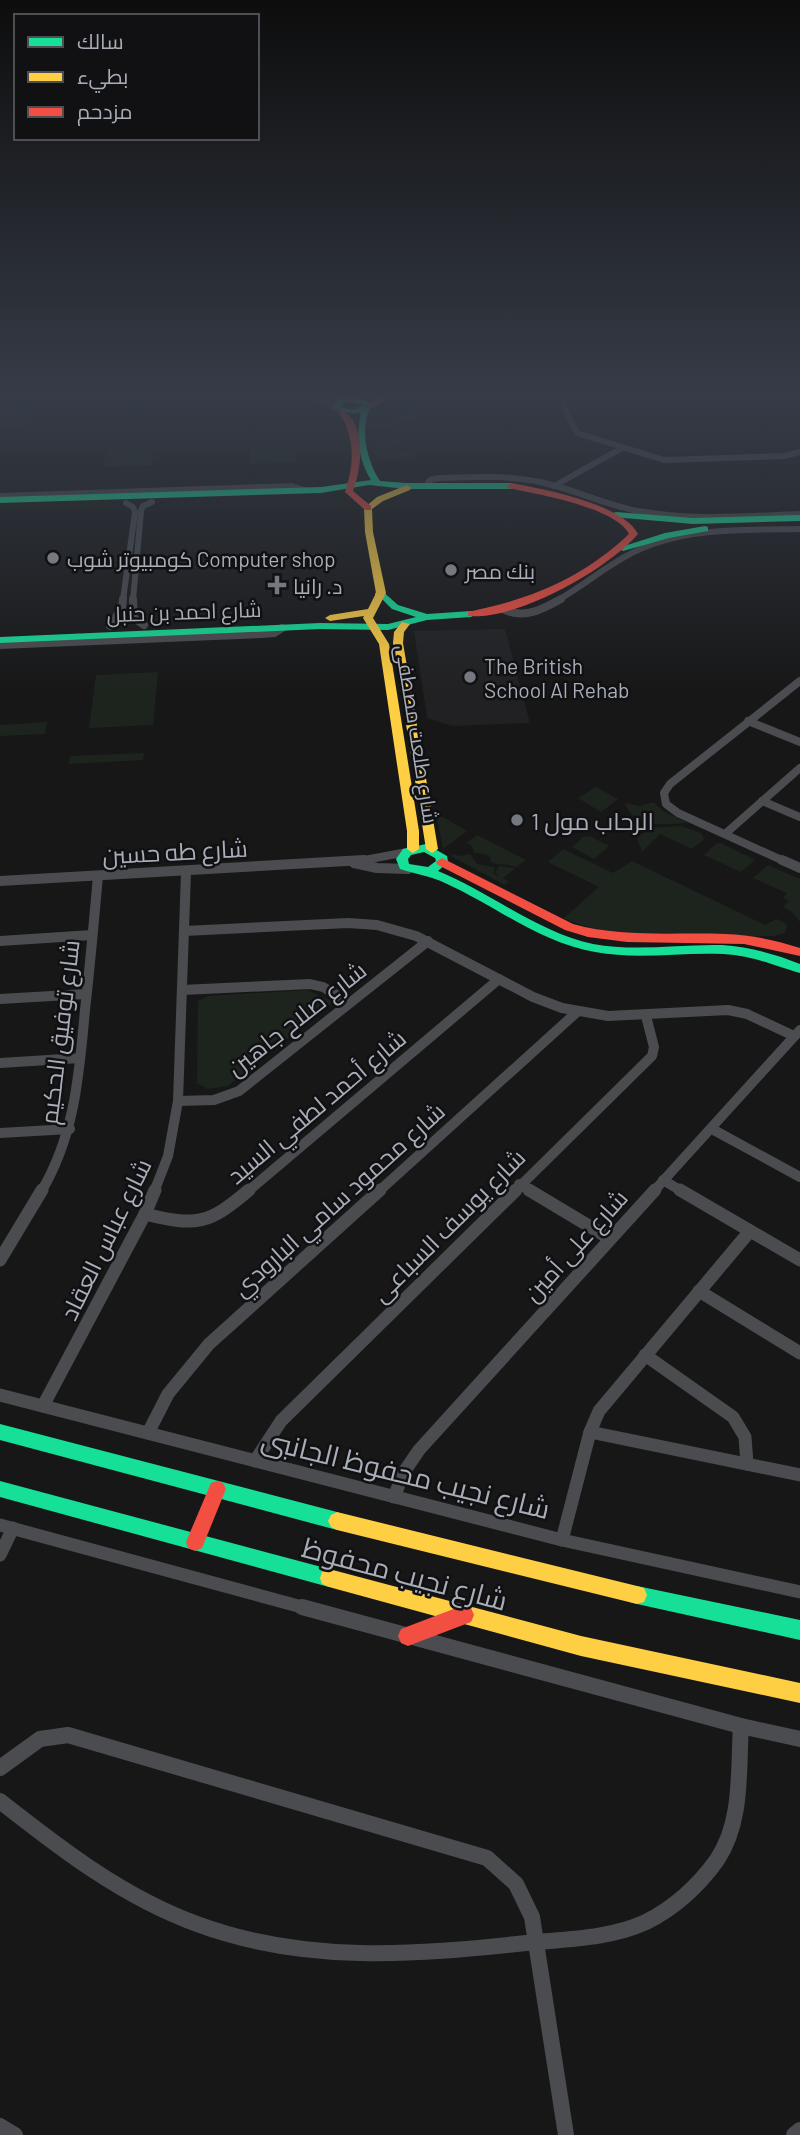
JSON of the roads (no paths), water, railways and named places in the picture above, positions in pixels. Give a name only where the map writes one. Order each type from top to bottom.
[{"type":"street","points":[[0,498],[131,493]]},
{"type":"street","points":[[0,498],[126,503],[304,493]]},
{"type":"street","points":[[322,493],[368,510]]},
{"type":"street","points":[[0,508],[64,502],[328,493]]},
{"type":"street","points":[[353,493],[368,510],[381,593],[372,620]]},
{"type":"street","points":[[368,510],[388,495],[397,493]]},
{"type":"street","points":[[539,493],[675,531],[800,527]]},
{"type":"street","points":[[574,493],[612,505],[654,514],[695,517],[800,516]]},
{"type":"street","points":[[144,625],[134,618],[132,610],[141,508],[152,502]]},
{"type":"street","points":[[110,626],[122,608],[135,512],[133,507],[126,503]]},
{"type":"street","name":"شارع احمد بن حنبل","points":[[0,631],[26,634],[287,628],[336,618],[405,624],[427,617],[454,617],[505,610],[540,597],[632,539],[632,529],[604,513]]},
{"type":"street","points":[[621,548],[675,531],[800,516]]},
{"type":"street","points":[[505,610],[518,616],[543,607],[628,555],[675,531]]},
{"type":"street","points":[[336,618],[366,606],[381,593]]},
{"type":"street","name":"شارع طلعت مصطفى","points":[[381,593],[392,605],[427,617]]},
{"type":"street","points":[[399,649],[407,637],[422,626],[454,617]]},
{"type":"street","name":"شارع احمد بن حنبل","points":[[48,633],[110,626],[372,620]]},
{"type":"street","name":"شارع طلعت مصطفى","points":[[372,620],[384,644],[413,831],[410,850],[402,859],[408,869]]},
{"type":"street","name":"شارع طلعت مصطفى","points":[[405,624],[400,632],[399,649],[432,849]]},
{"type":"street","points":[[0,643],[268,634],[287,628],[354,631],[371,636],[384,644]]},
{"type":"street","name":"شارع احمد بن حنبل","points":[[0,643],[26,634]]},
{"type":"street","points":[[800,681],[670,784],[664,793],[666,804],[671,809],[800,868]]},
{"type":"street","points":[[748,721],[800,743]]},
{"type":"street","points":[[724,834],[800,768]]},
{"type":"street","points":[[762,801],[800,817]]},
{"type":"street","points":[[410,850],[432,849],[439,854],[442,862],[569,927],[590,934],[624,939],[739,939],[800,952]]},
{"type":"street","name":"شارع طه حسين","points":[[0,881],[352,862],[410,850]]},
{"type":"street","name":"شارع طه حسين","points":[[352,862],[377,868],[408,869]]},
{"type":"street","points":[[429,872],[438,868],[442,862]]},
{"type":"street","points":[[408,869],[429,872],[454,881],[565,939],[585,946],[628,951],[742,949],[779,958],[800,970]]},
{"type":"street","name":"شارع عباس العقاد","points":[[43,1406],[145,1214],[168,1156],[178,1101],[186,872]]},
{"type":"street","name":"شارع توفيق الحكيم","points":[[0,1260],[53,1172],[71,1129],[98,876]]},
{"type":"street","points":[[184,931],[363,923],[390,927],[428,941],[547,1003],[577,1012],[608,1016],[646,1016],[728,1010],[747,1014],[797,1033]]},
{"type":"street","points":[[0,941],[92,936]]},
{"type":"street","name":"شارع صلاح جاهين","points":[[178,1101],[214,1100],[239,1091],[428,941]]},
{"type":"street","name":"شارع أحمد لطفي السيد","points":[[145,1214],[189,1223],[201,1222],[222,1213],[499,979]]},
{"type":"street","points":[[182,990],[310,984],[350,1003]]},
{"type":"street","points":[[0,999],[86,994]]},
{"type":"street","name":"شارع محمود سامي البارودي","points":[[148,1433],[168,1394],[209,1344],[577,1012]]},
{"type":"street","name":"شارع يوسف السباعى","points":[[255,1461],[281,1421],[652,1056],[654,1042],[646,1016]]},
{"type":"street","name":"شارع على أمين","points":[[394,1497],[404,1472],[419,1450],[797,1033]]},
{"type":"street","points":[[0,1063],[80,1058]]},
{"type":"street","points":[[0,1133],[71,1129]]},
{"type":"street","points":[[712,1129],[798,1173]]},
{"type":"street","points":[[663,1180],[800,1260]]},
{"type":"street","points":[[519,1184],[609,1238]]},
{"type":"street","points":[[562,1540],[590,1432],[599,1411],[750,1231]]},
{"type":"street","points":[[699,1292],[800,1353]]},
{"type":"street","points":[[645,1355],[733,1417],[745,1437],[747,1464]]},
{"type":"street","name":"شارع نجيب محفوظ الجانبى","points":[[0,1395],[562,1540],[800,1592]]},
{"type":"street","name":"شارع نجيب محفوظ","points":[[0,1432],[659,1602],[800,1630]]},
{"type":"street","points":[[590,1432],[800,1475]]},
{"type":"street","name":"شارع نجيب محفوظ","points":[[0,1489],[581,1646],[800,1693]]},
{"type":"street","points":[[195,1542],[217,1489]]},
{"type":"street","points":[[0,1555],[7,1527],[741,1726],[800,1739]]},
{"type":"street","points":[[408,1636],[464,1615]]},
{"type":"street","points":[[0,1801],[73,1858],[112,1884],[198,1925],[245,1940],[293,1950],[393,1957],[601,1935],[631,1928],[674,1903],[704,1876],[727,1843],[734,1817],[741,1726]]},
{"type":"street","points":[[0,1768],[40,1739],[68,1735],[487,1858],[509,1874],[523,1894],[532,1917],[566,2135]]},
{"type":"street","points":[[794,2135],[800,2130]]},
{"type":"place","name":"كومبيوتر شوب Computer shop","points":[[53,558]]},
{"type":"place","name":"بنك مصر","points":[[451,570]]},
{"type":"place","name":"د. رانيا","points":[[277,585]]},
{"type":"place","name":"The British School Al Rehab","points":[[470,677]]},
{"type":"place","name":"الرحاب مول 1","points":[[517,820]]}]
